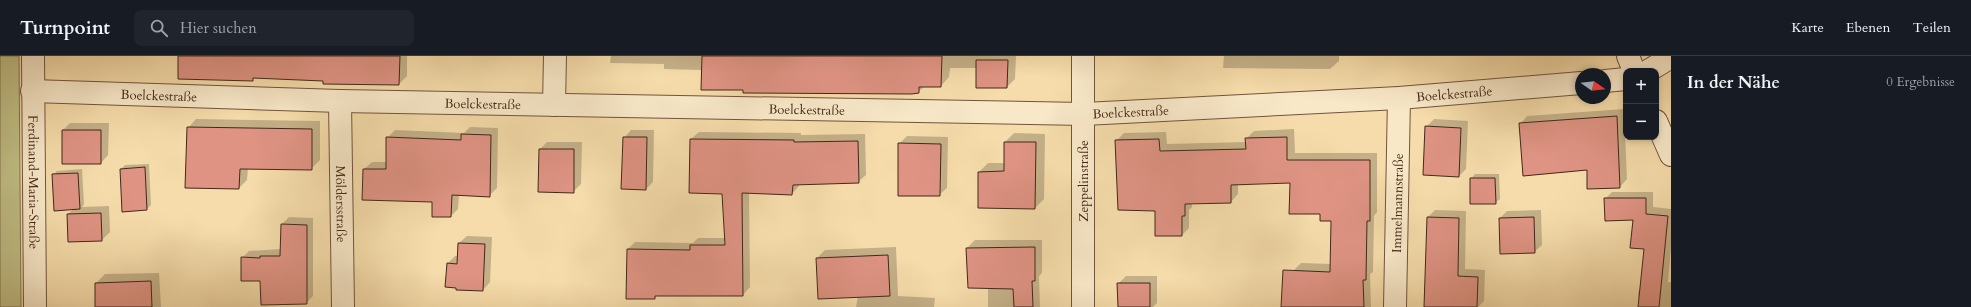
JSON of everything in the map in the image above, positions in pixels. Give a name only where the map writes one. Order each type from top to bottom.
[{"type":"street","name":"Ferdinand-Maria-Straße","points":[[33,56],[32,91],[35,307]]},
{"type":"street","points":[[554,105],[555,56]]},
{"type":"street","name":"Zeppelinstraße","points":[[1082,307],[1084,114],[1083,56]]},
{"type":"street","points":[[1628,56],[1633,68]]},
{"type":"street","points":[[1653,68],[1671,57]]},
{"type":"street","points":[[1611,80],[1623,79]]},
{"type":"street","name":"Boelckestraße","points":[[32,91],[340,101],[1084,114],[1399,98],[1575,83]]},
{"type":"street","name":"Immelmannstraße","points":[[1395,307],[1399,98]]},
{"type":"street","name":"Möldersstraße","points":[[340,101],[343,307]]},
{"type":"street","points":[[1659,128],[1671,155]]},
{"type":"shaded area","points":[[0,56],[19,56],[21,307],[0,307]]},
{"type":"building","points":[[178,56],[400,56],[399,85],[323,84],[323,81],[253,78],[253,81],[178,79]]},
{"type":"building","points":[[702,56],[942,56],[941,87],[919,87],[919,93],[912,94],[743,93],[743,90],[701,90]]},
{"type":"building","points":[[976,60],[1008,60],[1007,88],[976,88]]},
{"type":"building","points":[[1617,116],[1620,188],[1587,189],[1587,170],[1523,176],[1519,123]]},
{"type":"building","points":[[1425,126],[1461,128],[1459,177],[1423,175]]},
{"type":"building","points":[[187,127],[312,129],[312,170],[240,169],[239,189],[185,188]]},
{"type":"building","points":[[62,130],[101,130],[101,164],[62,164]]},
{"type":"building","points":[[461,134],[491,135],[490,197],[452,195],[451,217],[432,217],[432,202],[362,200],[363,169],[386,169],[386,137],[461,140]]},
{"type":"building","points":[[623,137],[647,137],[646,190],[621,189]]},
{"type":"building","points":[[1287,137],[1287,160],[1370,160],[1370,221],[1367,221],[1366,280],[1363,280],[1364,307],[1281,307],[1283,270],[1330,272],[1331,221],[1320,221],[1320,214],[1289,214],[1290,183],[1231,185],[1231,203],[1185,204],[1185,216],[1182,216],[1182,236],[1155,236],[1155,211],[1118,210],[1115,140],[1159,139],[1160,151],[1246,149],[1245,138]]},
{"type":"building","points":[[690,139],[794,140],[794,142],[858,141],[859,183],[793,185],[792,195],[742,193],[743,296],[655,296],[655,299],[626,299],[627,249],[690,250],[690,245],[725,245],[722,194],[689,193]]},
{"type":"building","points":[[1004,142],[1036,142],[1035,209],[978,208],[978,172],[1004,171]]},
{"type":"building","points":[[898,143],[941,144],[940,196],[898,196]]},
{"type":"building","points":[[539,149],[574,149],[574,193],[538,192]]},
{"type":"building","points":[[145,167],[147,210],[122,212],[120,169]]},
{"type":"building","points":[[78,173],[80,209],[54,211],[52,174]]},
{"type":"building","points":[[1470,178],[1495,178],[1496,204],[1470,204]]},
{"type":"building","points":[[1604,198],[1646,198],[1646,214],[1668,216],[1659,307],[1638,307],[1644,249],[1630,248],[1633,220],[1605,221]]},
{"type":"building","points":[[101,213],[102,241],[68,242],[67,214]]},
{"type":"building","points":[[1427,217],[1459,218],[1458,276],[1478,277],[1477,307],[1424,307]]},
{"type":"building","points":[[1534,217],[1535,253],[1500,254],[1499,218]]},
{"type":"building","points":[[281,224],[307,225],[307,304],[261,305],[260,281],[241,281],[241,257],[260,258],[260,256],[280,256]]},
{"type":"building","points":[[458,243],[485,244],[483,291],[456,290],[456,288],[445,287],[447,263],[457,264]]},
{"type":"building","points":[[1035,247],[1035,281],[1032,281],[1033,307],[1014,307],[1013,289],[968,288],[966,248]]},
{"type":"building","points":[[888,255],[890,296],[818,299],[816,258]]},
{"type":"building","points":[[151,281],[152,307],[95,307],[95,283]]},
{"type":"building","points":[[1117,283],[1150,283],[1150,307],[1118,307]]}]
